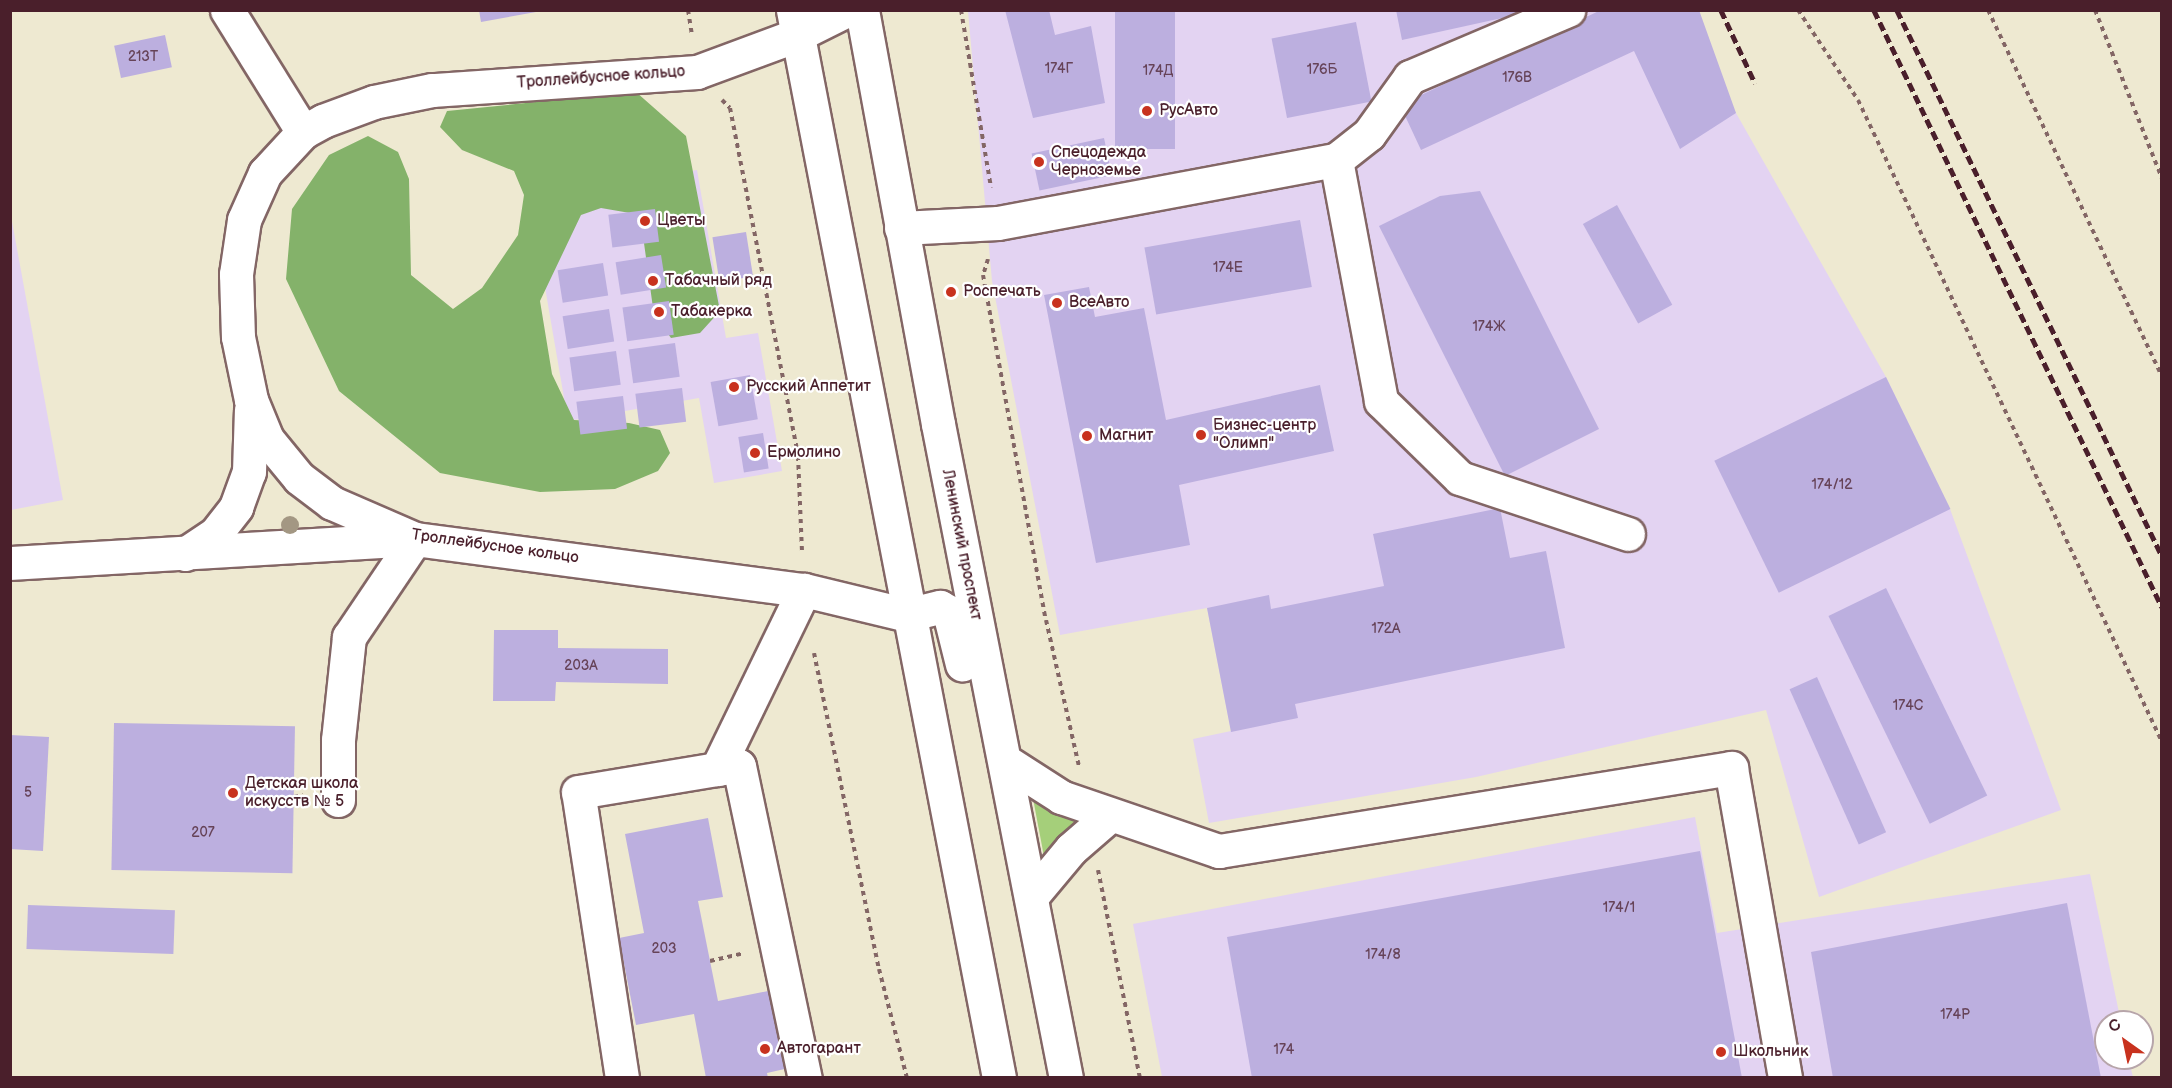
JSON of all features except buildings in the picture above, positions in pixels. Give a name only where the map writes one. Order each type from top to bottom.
[{"type":"main road","points":[[227,10],[303,132]]},
{"type":"main road","points":[[847,10],[795,23],[907,615],[999,1077]]},
{"type":"main road","name":"Ленинский проспект","points":[[862,10],[997,729],[1066,1077]]},
{"type":"main road","points":[[902,228],[998,223],[1336,160],[1369,134],[1410,77],[1568,10]]},
{"type":"main road","name":"Троллейбусное кольцо","points":[[795,23],[697,72],[432,90],[374,102],[303,132],[265,173],[244,220],[236,274],[238,337],[251,400],[267,439],[298,478],[332,503],[415,539],[804,590],[907,615]]},
{"type":"main road","points":[[1336,160],[1381,400],[1461,478],[1628,534]]},
{"type":"main road","points":[[185,554],[216,532],[236,507],[249,472],[251,400]]},
{"type":"main road","points":[[10,563],[415,539]]},
{"type":"main road","points":[[338,800],[338,740],[349,637],[415,539]]},
{"type":"main road","points":[[717,769],[804,590]]},
{"type":"main road","points":[[907,615],[940,607],[950,612],[969,697],[997,729]]},
{"type":"main road","points":[[1005,761],[1093,819],[1218,851],[1731,768],[1785,1077]]},
{"type":"main road","points":[[622,1077],[578,792],[739,766],[805,1077]]},
{"type":"main road","points":[[1031,897],[1093,819]]},
{"type":"path","points":[[961,10],[998,223],[983,275],[1093,819],[1140,1077]]},
{"type":"path","points":[[1798,10],[1858,100],[2162,742]]},
{"type":"path","points":[[1989,10],[2162,375]]},
{"type":"path","points":[[2095,10],[2162,178]]},
{"type":"shaded area","points":[[968,11],[1687,11],[1736,113],[1886,377],[1950,509],[2061,810],[1819,897],[1766,710],[1476,777],[1209,823],[1193,739],[1231,731],[1207,608],[1060,635],[992,281]]},
{"type":"shaded area","points":[[697,170],[726,338],[758,333],[782,471],[714,483],[699,398],[568,421],[530,200]]},
{"type":"shaded area","points":[[11,216],[63,500],[10,510]]},
{"type":"shaded area","points":[[1695,817],[1717,933],[2090,874],[2118,1010],[2094,1010],[2094,1070],[2131,1070],[2133,1077],[1162,1077],[1133,924]]},
{"type":"green space","points":[[636,92],[686,136],[720,311],[700,333],[671,338],[654,315],[643,236],[630,213],[601,208],[581,215],[540,301],[552,374],[574,420],[629,423],[660,430],[670,453],[658,471],[615,489],[540,492],[440,473],[339,391],[286,279],[292,209],[329,155],[368,136],[398,152],[409,179],[411,275],[453,309],[482,288],[518,235],[524,195],[514,171],[462,150],[440,127],[447,111]]},
{"type":"green space","points":[[1032,793],[1085,819],[1045,862]]},
{"type":"railway","points":[[1721,10],[1755,83]]},
{"type":"railway","points":[[1874,10],[2162,607]]},
{"type":"railway","points":[[1897,10],[2162,556]]},
{"type":"place","name":"РусАвто","points":[[1147,111]]},
{"type":"place","name":"Спецодежда Черноземье","points":[[1039,162]]},
{"type":"place","name":"Цветы","points":[[645,221]]},
{"type":"place","name":"Табачный ряд","points":[[653,281]]},
{"type":"place","name":"Роспечать","points":[[951,292]]},
{"type":"place","name":"ВсеАвто","points":[[1057,303]]},
{"type":"place","name":"Табакерка","points":[[659,312]]},
{"type":"place","name":"Русский Аппетит","points":[[734,387]]},
{"type":"place","name":"Бизнес-центр \"Олимп\"","points":[[1201,435]]},
{"type":"place","name":"Магнит","points":[[1087,436]]},
{"type":"place","name":"Ермолино","points":[[755,453]]},
{"type":"place","name":"Детская школа искусств № 5","points":[[233,793]]},
{"type":"place","name":"Автогарант","points":[[765,1049]]},
{"type":"place","name":"Школьник","points":[[1721,1052]]}]
